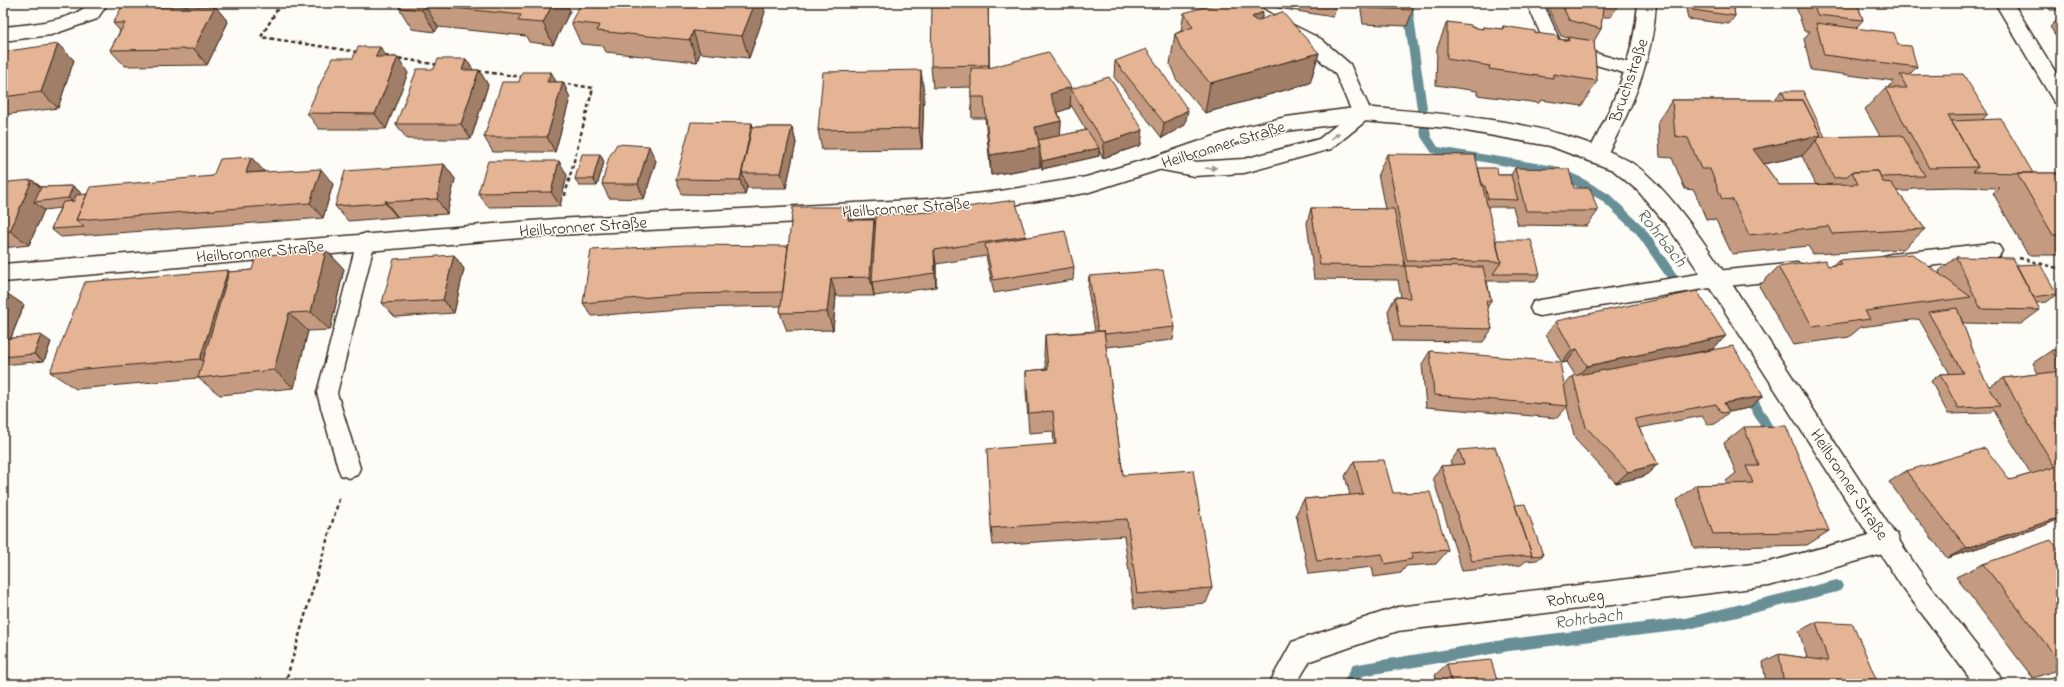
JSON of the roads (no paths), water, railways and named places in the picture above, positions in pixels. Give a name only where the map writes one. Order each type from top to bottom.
[{"type":"main road","points":[[3,34],[51,28],[91,14],[99,3]]},
{"type":"main road","points":[[1242,3],[1261,17],[1314,44],[1343,69],[1362,114]]},
{"type":"main road","name":"Bruchstraße","points":[[1598,155],[1615,121],[1634,70],[1647,21],[1647,3]]},
{"type":"main road","points":[[2004,3],[2061,97]]},
{"type":"main road","name":"Heilbronner Straße","points":[[3,273],[366,241],[619,223],[930,207],[1000,199],[1086,185],[1158,163],[1236,136],[1286,124],[1362,114],[1404,116],[1449,121],[1552,140],[1598,155],[1620,165],[1645,185],[1674,219],[1716,279],[1941,621],[1990,684]]},
{"type":"main road","name":"Rohrweg","points":[[1282,684],[1301,651],[1398,618],[1770,574],[1888,542]]},
{"type":"lane","points":[[1535,3],[1554,47],[1634,70]]},
{"type":"lane","points":[[1158,163],[1194,169],[1244,166],[1325,144],[1362,114]]},
{"type":"lane","points":[[349,468],[327,393],[366,241]]},
{"type":"lane","points":[[1874,263],[1992,251]]},
{"type":"lane","points":[[1540,308],[1716,279],[1811,270]]},
{"type":"waterway","name":"Rohrbach","points":[[1407,3],[1426,137],[1435,150],[1555,170],[1605,197],[1640,230],[1693,307]]},
{"type":"waterway","name":"Rohrbach","points":[[1746,390],[1773,438]]},
{"type":"waterway","name":"Rohrbach","points":[[1348,684],[1358,670],[1509,645],[1685,624],[1837,586]]}]
